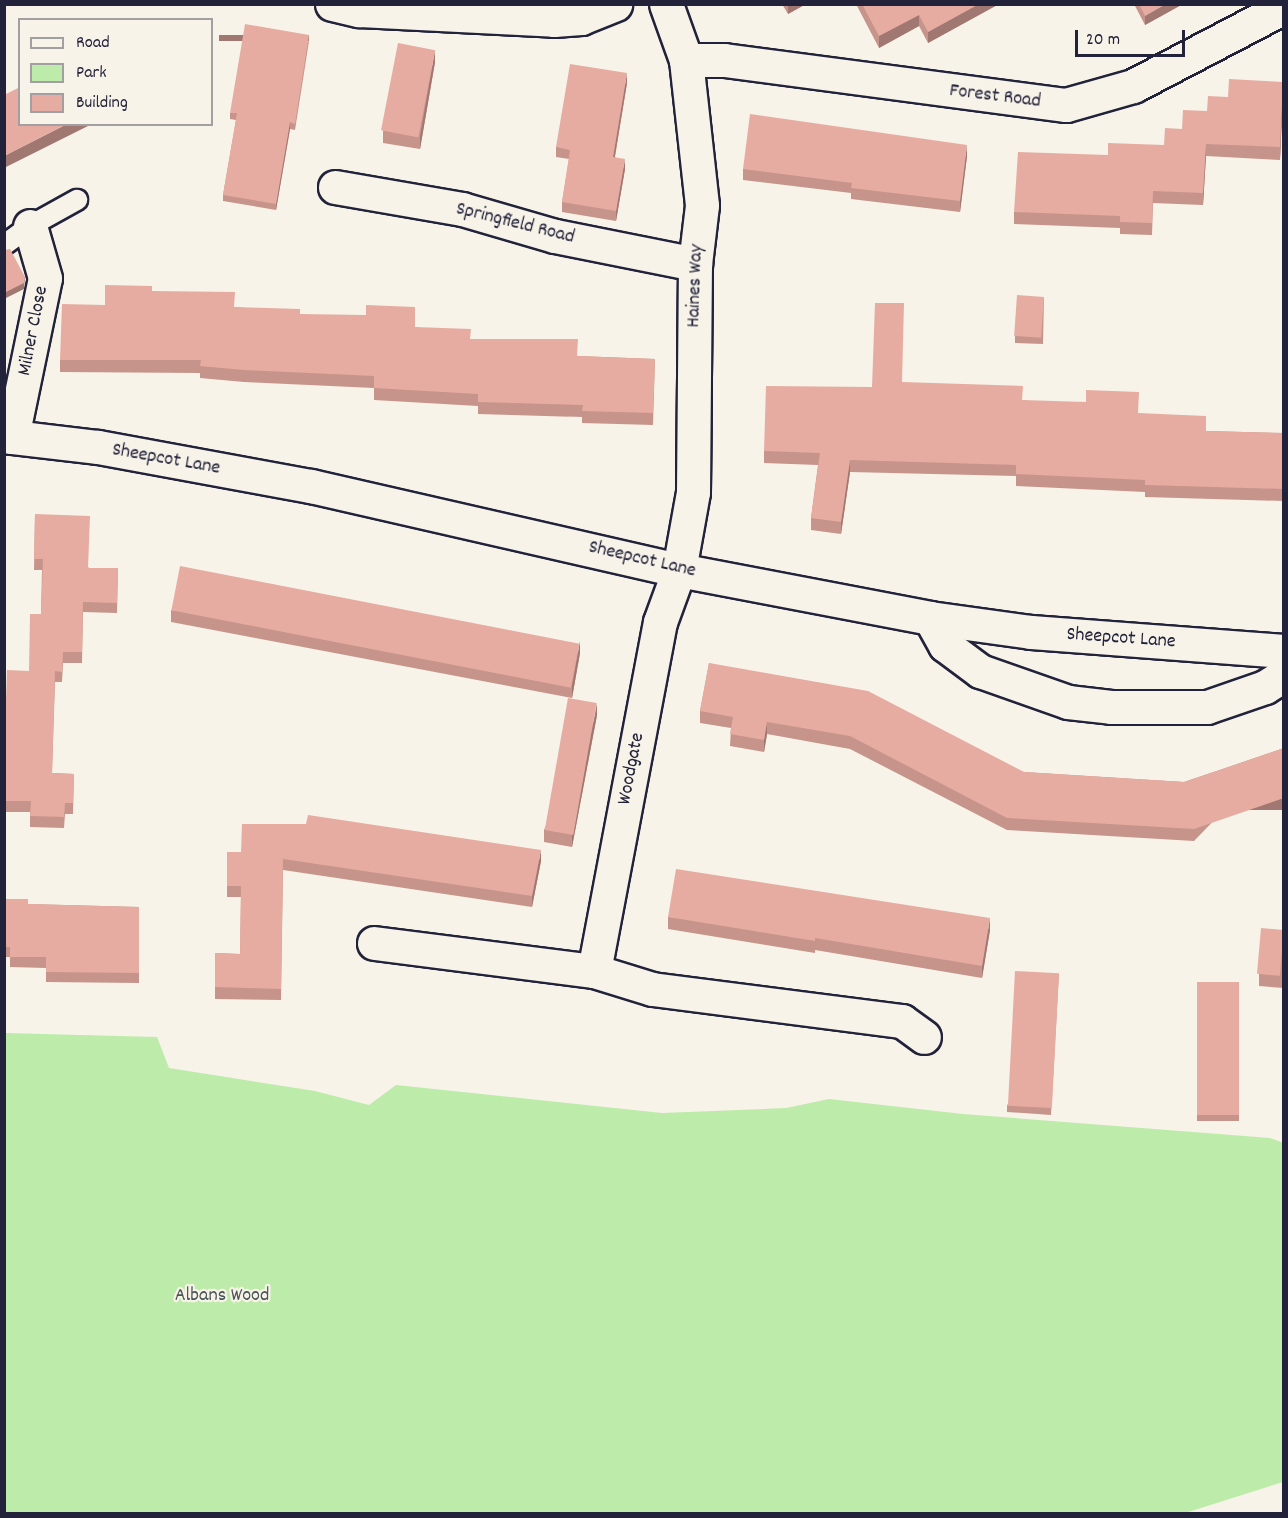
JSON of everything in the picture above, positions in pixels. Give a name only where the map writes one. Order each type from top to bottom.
[{"type":"street","points":[[332,4],[359,10],[554,20],[581,18],[615,4]]},
{"type":"street","name":"Haines Way","points":[[666,4],[686,60],[702,205],[694,264],[693,492],[680,570]]},
{"type":"street","name":"Forest Road","points":[[686,60],[724,60],[1066,105],[1133,86],[1282,6]]},
{"type":"street","name":"Springfield Road","points":[[335,187],[462,209],[555,236],[694,264]]},
{"type":"street","name":"Milner Close","points":[[8,437],[45,278],[30,226]]},
{"type":"street","name":"Sheepcot Lane","points":[[8,437],[98,447],[311,486],[680,570],[930,618],[1031,632],[1284,651]]},
{"type":"street","name":"Woodgate","points":[[594,971],[660,622],[680,570]]},
{"type":"street","points":[[930,618],[945,645],[980,671],[1068,702],[1122,708],[1207,707],[1265,687],[1284,675]]},
{"type":"street","points":[[374,943],[594,971],[652,989],[902,1021],[924,1037]]},
{"type":"lane","points":[[4,245],[30,226],[77,200]]},
{"type":"green space","name":"Albans Wood","points":[[5,1033],[157,1037],[169,1068],[315,1091],[369,1105],[396,1085],[662,1113],[786,1108],[829,1099],[963,1114],[1270,1138],[1284,1143],[1283,1482],[1182,1514],[5,1513]]},
{"type":"building","points":[[862,4],[979,4],[928,32],[919,15],[879,36]]},
{"type":"building","points":[[1139,4],[1166,4],[1145,16]]},
{"type":"building","points":[[245,24],[309,35],[295,124],[290,122],[276,204],[223,195],[237,113],[230,113]]},
{"type":"building","points":[[398,43],[435,50],[418,138],[381,130]]},
{"type":"building","points":[[570,64],[627,73],[613,157],[625,159],[616,211],[562,202],[570,150],[556,147]]},
{"type":"building","points":[[1229,79],[1283,82],[1280,147],[1206,144],[1203,193],[1153,191],[1152,223],[1120,222],[1120,216],[1014,212],[1018,152],[1108,155],[1108,143],[1164,145],[1165,128],[1182,129],[1183,110],[1207,111],[1208,96],[1228,97]]},
{"type":"building","points":[[18,88],[18,126],[63,126],[4,156],[4,95]]},
{"type":"building","points":[[750,114],[967,145],[960,201],[851,188],[852,183],[743,169]]},
{"type":"building","points":[[10,249],[25,277],[24,283],[4,293],[4,250]]},
{"type":"building","points":[[105,285],[152,286],[152,291],[235,292],[234,307],[300,309],[300,314],[366,315],[366,305],[415,307],[415,327],[471,329],[470,339],[578,339],[577,356],[655,359],[653,413],[582,411],[583,405],[478,402],[478,394],[374,388],[374,376],[200,366],[201,360],[60,360],[62,304],[105,305]]},
{"type":"building","points":[[1017,295],[1044,297],[1041,338],[1014,336]]},
{"type":"building","points":[[875,303],[904,303],[902,382],[1023,386],[1022,400],[1086,402],[1086,390],[1139,392],[1138,413],[1206,416],[1206,431],[1284,433],[1284,489],[1145,485],[1145,480],[1016,474],[1016,465],[850,460],[841,522],[811,518],[820,453],[764,451],[766,386],[872,387]]},
{"type":"building","points":[[35,514],[90,516],[88,568],[118,568],[117,603],[83,602],[82,652],[63,652],[62,672],[55,671],[52,773],[74,774],[73,803],[65,803],[64,817],[30,816],[31,801],[4,801],[7,670],[29,671],[30,614],[41,614],[43,559],[34,559]]},
{"type":"building","points":[[180,566],[580,644],[571,688],[171,610]]},
{"type":"building","points":[[709,663],[868,691],[1024,772],[1184,782],[1284,748],[1284,798],[1194,829],[1007,818],[850,736],[767,722],[764,740],[730,734],[733,717],[700,711]]},
{"type":"building","points":[[568,698],[597,703],[573,835],[545,830]]},
{"type":"building","points":[[308,815],[541,850],[532,896],[283,859],[281,989],[215,987],[215,953],[240,954],[241,886],[227,886],[227,852],[241,852],[242,824],[306,824]]},
{"type":"building","points":[[676,869],[990,918],[982,966],[815,938],[815,941],[668,917]]},
{"type":"building","points":[[4,899],[28,899],[28,904],[139,907],[139,973],[46,972],[46,957],[10,957],[10,947],[4,947]]},
{"type":"building","points":[[1261,928],[1284,930],[1280,976],[1257,974]]},
{"type":"building","points":[[1015,971],[1059,973],[1052,1108],[1008,1106]]},
{"type":"building","points":[[1197,982],[1239,982],[1239,1115],[1197,1115]]}]
